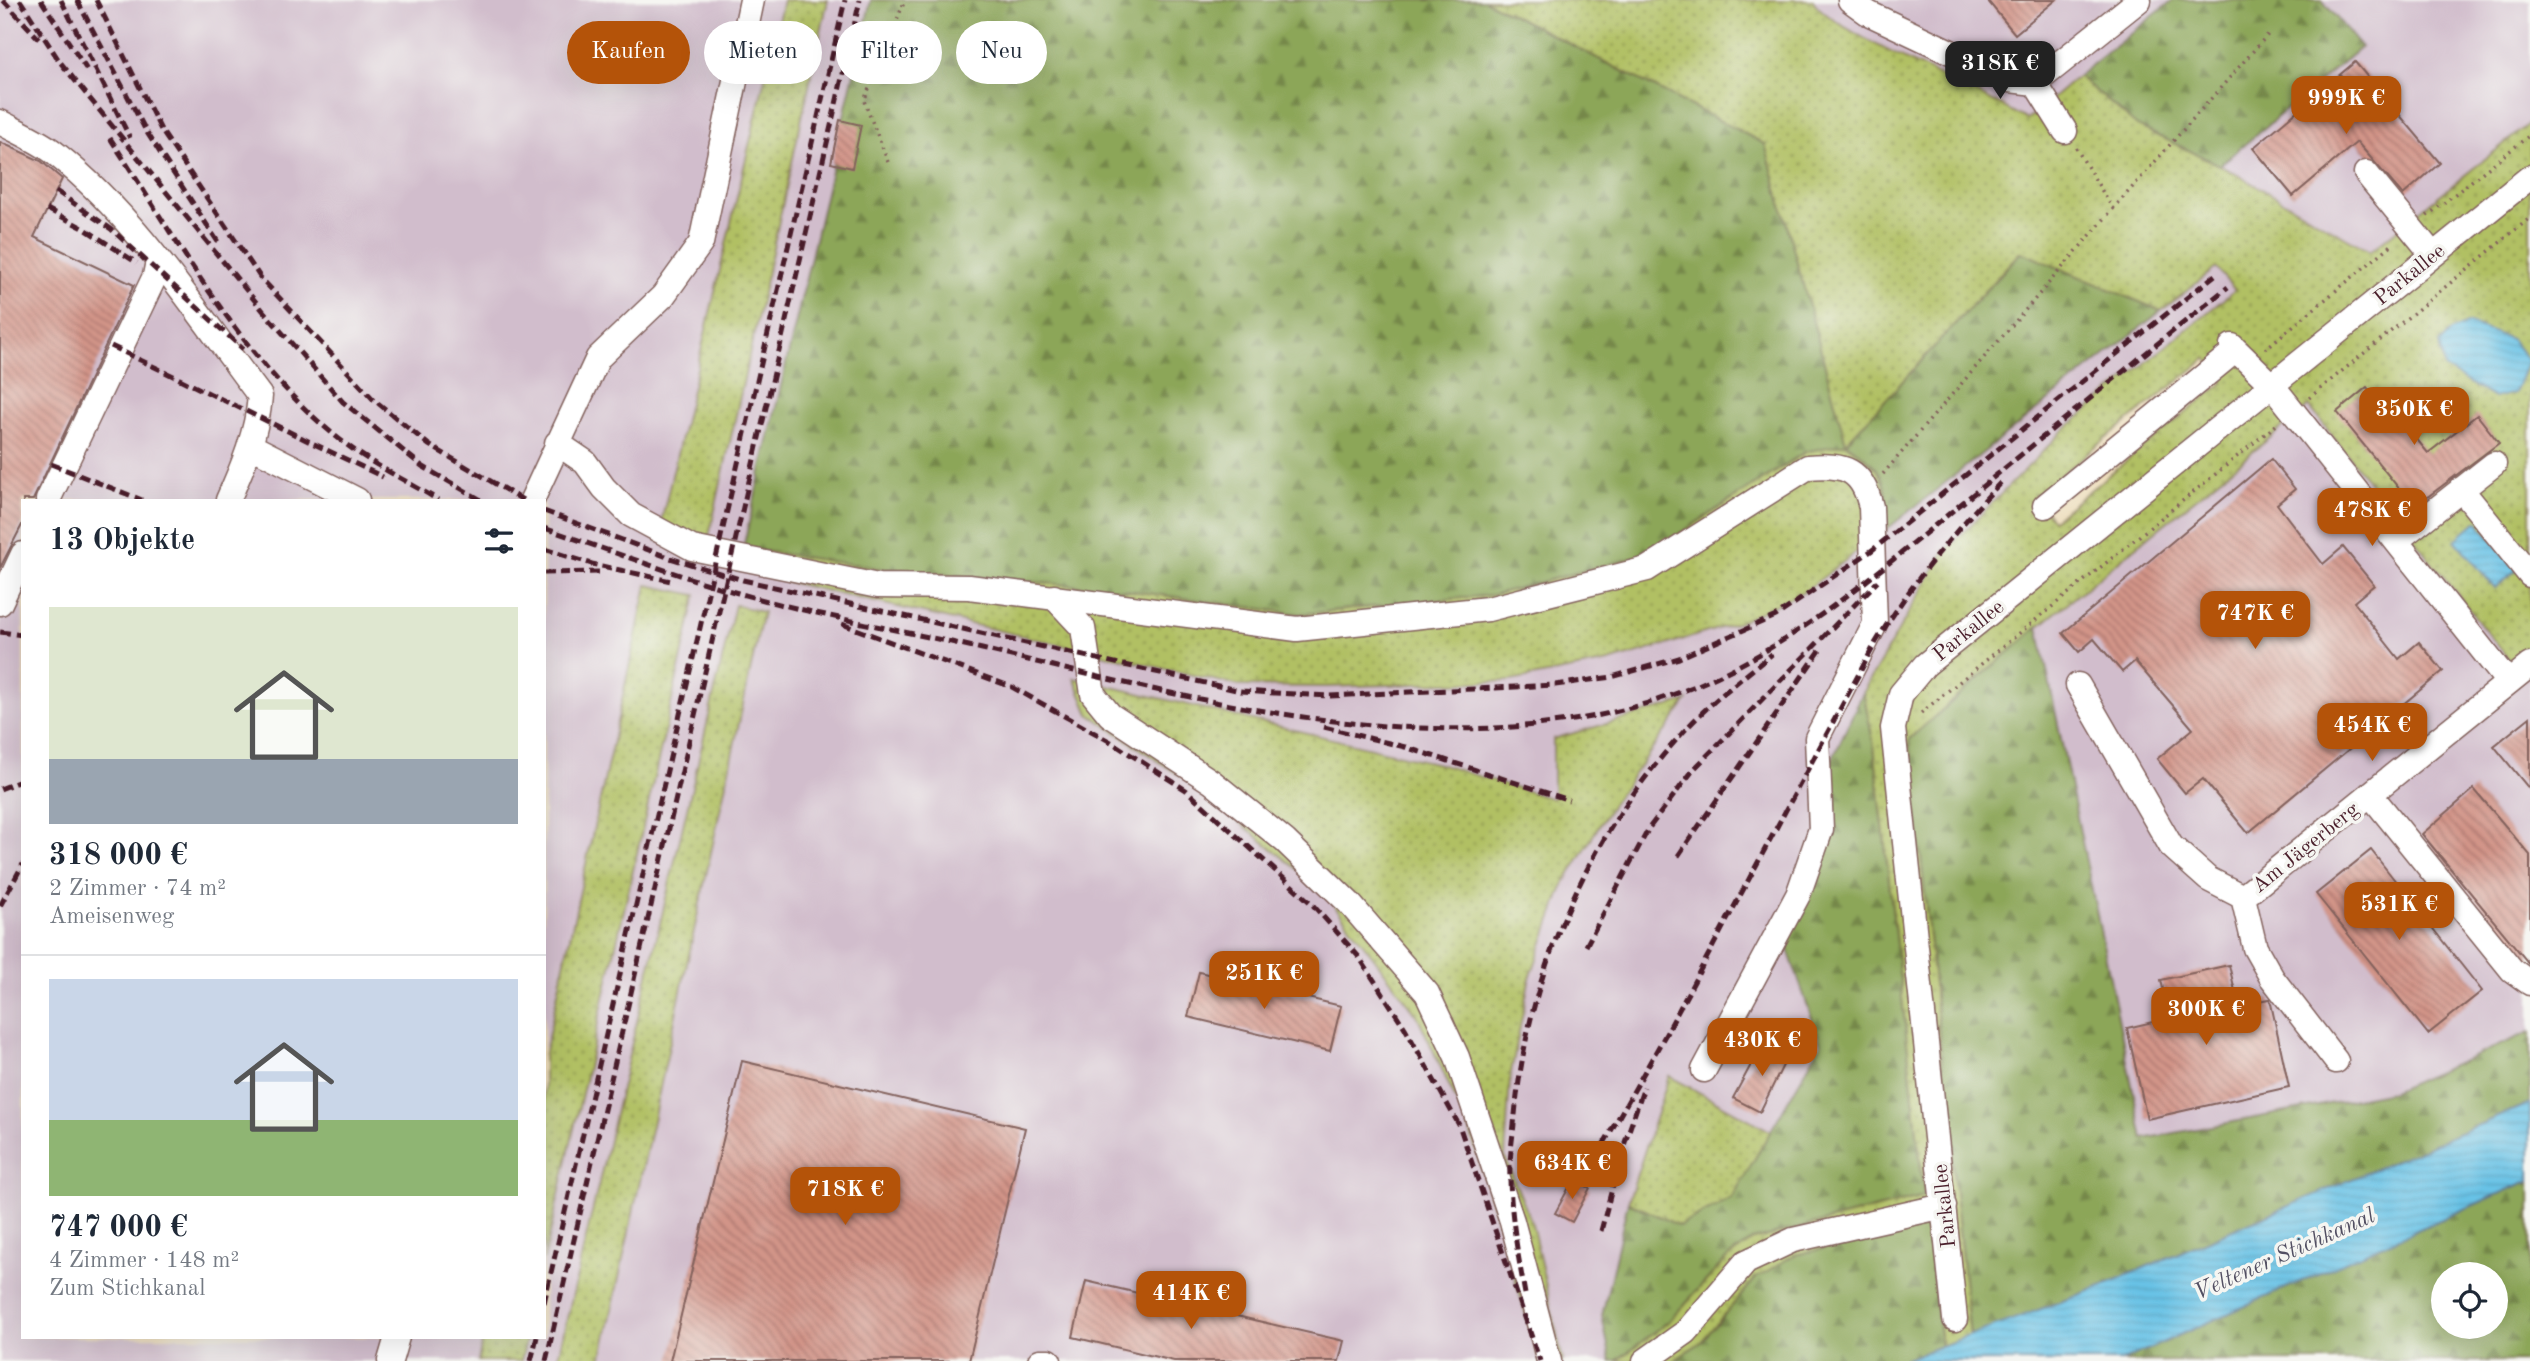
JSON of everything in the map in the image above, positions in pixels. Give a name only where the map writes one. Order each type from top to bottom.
[{"type":"street","points":[[531,499],[598,358],[663,296],[701,243],[752,0]]},
{"type":"street","points":[[1850,0],[1868,13],[2010,80],[2035,83],[2139,0]]},
{"type":"street","points":[[2035,83],[2065,131]]},
{"type":"street","points":[[0,122],[55,152],[104,198],[158,261],[260,396],[258,419],[251,446],[228,499]]},
{"type":"street","points":[[2366,173],[2433,256]]},
{"type":"street","name":"Parkallee","points":[[1955,1319],[1893,728],[1901,694],[1924,666],[2530,177]]},
{"type":"street","points":[[48,499],[155,276],[158,261]]},
{"type":"street","points":[[2045,506],[2240,352],[2272,385],[2508,682]]},
{"type":"street","points":[[557,443],[585,462],[604,488],[631,515],[692,548],[878,586],[969,587],[1054,597],[1116,608],[1297,629],[1488,609],[1647,569],[1808,467],[1836,465],[1853,473],[1867,491],[1871,507],[1875,624],[1817,738],[1821,829],[1798,895],[1704,1070]]},
{"type":"street","points":[[251,446],[355,499]]},
{"type":"street","points":[[2396,541],[2494,464]]},
{"type":"street","points":[[2461,489],[2530,575]]},
{"type":"street","points":[[0,603],[21,558]]},
{"type":"street","points":[[1054,597],[1083,628],[1093,694],[1110,715],[1212,782],[1285,841],[1349,903],[1427,992],[1457,1057],[1512,1221],[1549,1361]]},
{"type":"street","name":"Am Jägerberg","points":[[2243,897],[2530,665]]},
{"type":"street","points":[[2078,685],[2171,846],[2208,879],[2243,897],[2255,948],[2272,978],[2336,1061]]},
{"type":"street","points":[[2370,794],[2512,970],[2530,983]]},
{"type":"street","points":[[1645,1361],[1686,1332],[1746,1262],[1793,1240],[1944,1206]]},
{"type":"street","points":[[390,1361],[396,1339]]},
{"type":"street","points":[[1040,1361],[1049,1361]]},
{"type":"path","points":[[888,162],[864,101],[905,0]]},
{"type":"path","points":[[1867,491],[2271,31]]},
{"type":"path","points":[[2065,131],[2113,209]]},
{"type":"path","points":[[2240,352],[2412,229],[2530,135]]},
{"type":"path","points":[[1920,714],[2530,218]]},
{"type":"shaded area","points":[[0,0],[783,0],[778,21],[704,21],[704,84],[763,84],[657,540],[689,554],[784,581],[1240,686],[1326,687],[1511,681],[1609,662],[1737,623],[1805,591],[2216,268],[2235,290],[2065,429],[1943,553],[1863,692],[1830,764],[1825,844],[1786,944],[1821,1044],[1772,1132],[1669,1076],[1628,1202],[1602,1316],[1611,1361],[1563,1361],[1532,1224],[1505,1157],[1510,1078],[1529,981],[1564,884],[1611,806],[1686,702],[1554,799],[1439,764],[1074,678],[1089,714],[1192,784],[1322,889],[1417,1015],[1470,1131],[1541,1361],[601,1361],[763,613],[735,605],[557,1361],[521,1361],[526,1339],[546,1339],[546,1251],[696,596],[647,585],[546,1047],[546,499],[21,499],[21,1339],[483,1339],[478,1361],[0,1361]]},
{"type":"shaded area","points":[[828,0],[871,0],[866,21],[836,21],[836,84],[851,84],[743,548],[707,541],[809,84],[822,84],[822,27]]},
{"type":"shaded area","points":[[1813,0],[2173,0],[2027,120],[2001,104],[1862,37],[1818,9]]},
{"type":"shaded area","points":[[2322,0],[2530,0],[2530,123],[2370,251],[2220,165],[2361,47]]},
{"type":"shaded area","points":[[2309,406],[2513,666],[2530,653],[2530,1032],[2392,1092],[2143,1139],[2038,627]]},
{"type":"green space","points":[[783,0],[828,0],[822,27],[822,21],[778,21]]},
{"type":"green space","points":[[871,0],[1484,0],[1765,144],[1846,443],[1805,452],[1648,554],[1492,595],[1300,614],[1125,590],[884,569],[743,548],[851,84],[942,84],[942,21],[866,21]]},
{"type":"green space","points":[[1484,0],[1813,0],[1825,13],[1877,45],[2027,120],[2078,76],[2138,126],[2220,165],[2370,251],[2530,123],[2530,653],[2514,666],[2309,406],[2038,627],[1909,739],[1970,1336],[1941,1346],[1927,1227],[1756,1278],[1701,1342],[1674,1361],[1617,1361],[1669,1321],[1727,1258],[1753,1240],[1924,1196],[1874,746],[1863,692],[1943,553],[2065,429],[2235,290],[2216,268],[2161,311],[2020,252],[1846,444],[1870,462],[1882,479],[1887,529],[1805,591],[1737,623],[1609,662],[1511,681],[1326,687],[1240,686],[784,581],[689,554],[657,540],[763,84],[809,84],[708,541],[743,548],[1125,590],[1300,614],[1492,595],[1648,554],[1806,452],[1764,144]],"holes":[[[2207,358],[2224,382],[2053,520],[2034,496]]]},
{"type":"green space","points":[[2173,0],[2322,0],[2361,47],[2220,165],[2137,126],[2078,76]]},
{"type":"green space","points":[[2021,252],[2161,311],[1887,529],[1882,478],[1870,462],[1846,443]]},
{"type":"green space","points":[[647,585],[696,595],[546,1251],[546,1047]]},
{"type":"green space","points":[[735,605],[763,612],[601,1361],[557,1361]]},
{"type":"green space","points":[[2038,627],[2143,1139],[2392,1092],[2530,1032],[2530,1103],[2092,1290],[1970,1336],[1909,739]]},
{"type":"green space","points":[[1074,678],[1439,764],[1553,799],[1553,739],[1687,701],[1611,806],[1564,884],[1529,981],[1510,1078],[1505,1157],[1532,1224],[1563,1361],[1540,1361],[1470,1131],[1417,1015],[1322,889],[1192,784],[1089,714]]},
{"type":"green space","points":[[1863,692],[1874,746],[1924,1196],[1752,1240],[1727,1258],[1669,1321],[1616,1361],[1611,1361],[1602,1316],[1628,1202],[1679,1226],[1732,1198],[1821,1044],[1786,944],[1825,844],[1830,764]]},
{"type":"green space","points":[[1669,1076],[1772,1132],[1732,1198],[1679,1226],[1628,1202]]},
{"type":"green space","points":[[2530,1180],[2530,1361],[2121,1361]]},
{"type":"green space","points":[[1927,1226],[1941,1346],[1901,1361],[1674,1361],[1701,1342],[1756,1278],[1794,1255]]},
{"type":"green space","points":[[483,1339],[526,1339],[521,1361],[478,1361]]},
{"type":"water","points":[[2468,323],[2511,339],[2528,361],[2515,393],[2494,398],[2444,368],[2439,344],[2451,331]]},
{"type":"water","points":[[2477,521],[2517,569],[2495,588],[2455,540]]},
{"type":"water","name":"Veltener Stichkanal","points":[[2530,1103],[2530,1180],[2121,1361],[1901,1361],[2092,1290]]},
{"type":"building","points":[[1987,0],[2056,0],[2015,34]]},
{"type":"building","points":[[2355,62],[2440,163],[2403,195],[2357,142],[2293,196],[2253,148]]},
{"type":"building","points":[[840,120],[861,125],[852,168],[831,163]]},
{"type":"building","points":[[0,142],[41,161],[62,179],[34,237],[134,285],[33,499],[21,499],[21,527],[0,568]]},
{"type":"building","points":[[2367,387],[2386,411],[2396,414],[2428,453],[2477,415],[2499,443],[2414,507],[2337,412]]},
{"type":"building","points":[[2271,459],[2295,489],[2277,504],[2323,564],[2343,547],[2374,585],[2354,602],[2399,659],[2419,642],[2443,671],[2248,833],[2203,779],[2185,793],[2157,759],[2193,729],[2135,661],[2122,672],[2094,639],[2079,652],[2063,633]]},
{"type":"building","points":[[2530,717],[2530,790],[2494,746]]},
{"type":"building","points":[[2474,789],[2530,855],[2530,965],[2422,834]]},
{"type":"building","points":[[2371,850],[2482,991],[2428,1034],[2316,894]]},
{"type":"building","points":[[2229,965],[2238,1004],[2270,999],[2289,1087],[2147,1119],[2127,1028],[2170,1018],[2161,980]]},
{"type":"building","points":[[1199,972],[1341,1006],[1330,1051],[1188,1017]]},
{"type":"building","points":[[1774,1042],[1790,1051],[1760,1112],[1733,1098],[1753,1061],[1761,1065]]},
{"type":"building","points":[[742,1061],[1025,1128],[969,1361],[670,1361]]},
{"type":"building","points":[[1573,1180],[1590,1188],[1572,1222],[1555,1213]]},
{"type":"building","points":[[1086,1281],[1344,1341],[1339,1361],[1174,1361],[1073,1337]]},
{"type":"railway","points":[[3,0],[39,39]]},
{"type":"railway","points":[[20,0],[60,62],[265,313],[343,402],[422,466],[479,499]]},
{"type":"railway","points":[[41,0],[87,70]]},
{"type":"railway","points":[[61,0],[130,138]]},
{"type":"railway","points":[[77,0],[146,131],[220,245]]},
{"type":"railway","points":[[96,0],[161,130],[260,277],[373,399],[429,445],[521,499]]},
{"type":"railway","points":[[546,1294],[845,0]]},
{"type":"railway","points":[[546,1361],[860,0]]},
{"type":"railway","points":[[110,138],[216,302],[278,380],[311,415],[347,445],[436,499]]},
{"type":"railway","points":[[56,191],[111,229],[243,349]]},
{"type":"railway","points":[[47,209],[85,229],[137,263]]},
{"type":"railway","points":[[546,512],[670,558],[743,580],[1241,691],[1328,696],[1555,685],[1612,677],[1679,658],[1776,616],[1871,551],[2215,275]]},
{"type":"railway","points":[[546,529],[689,578],[768,601],[1167,692],[1264,711],[1362,724],[1459,729],[1555,723],[1648,703],[1736,667],[1796,632],[1880,570],[2228,287]]},
{"type":"railway","points":[[111,346],[383,477]]},
{"type":"railway","points":[[51,464],[139,499]]},
{"type":"railway","points":[[1581,1184],[1667,1032],[1876,642],[1935,558],[2002,481]]},
{"type":"railway","points":[[546,550],[592,564],[671,581]]},
{"type":"railway","points":[[546,573],[604,572]]},
{"type":"railway","points":[[1586,946],[1649,828],[1694,769],[1878,581]]},
{"type":"railway","points":[[842,624],[1012,687],[1111,742],[1186,790],[1311,903],[1359,957],[1405,1028],[1459,1125],[1540,1361]]},
{"type":"railway","points":[[0,632],[21,635]]},
{"type":"railway","points":[[1678,856],[1821,649]]},
{"type":"railway","points":[[1525,1294],[1512,1208],[1511,1155],[1522,1061],[1549,956],[1569,906],[1593,858],[1621,812],[1653,768],[1698,717],[1772,654]]},
{"type":"railway","points":[[1324,727],[1405,747],[1569,800]]},
{"type":"railway","points":[[0,789],[21,781]]},
{"type":"railway","points":[[0,906],[21,868]]},
{"type":"railway","points":[[1601,1231],[1621,1154],[1644,1087]]},
{"type":"railway","points":[[531,1361],[536,1339]]}]
